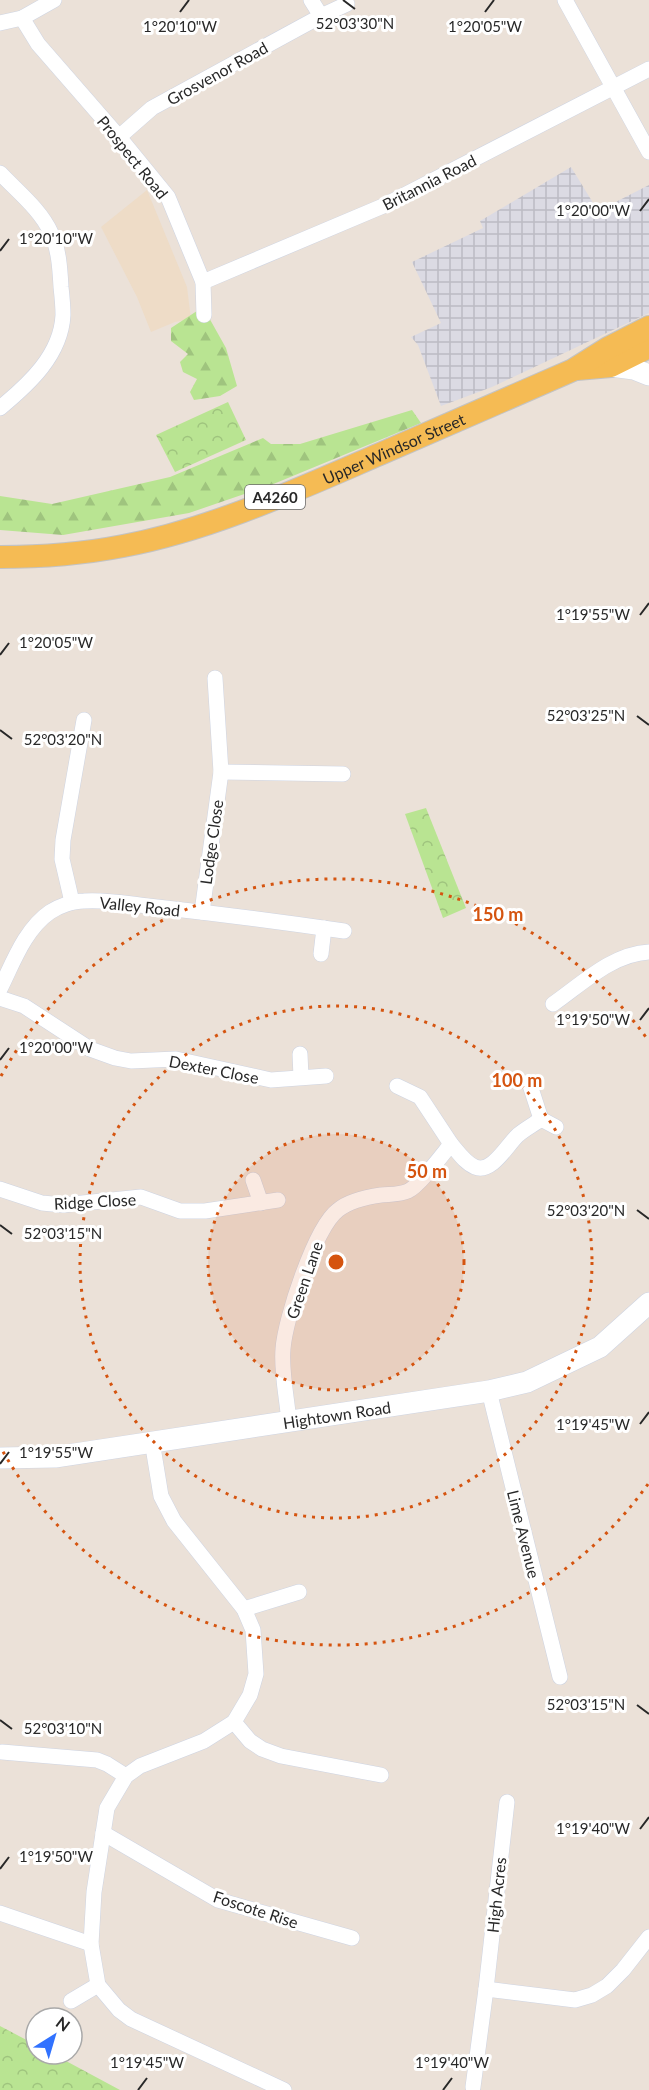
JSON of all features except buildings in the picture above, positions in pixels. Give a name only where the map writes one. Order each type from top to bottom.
[{"type":"main road","name":"Upper Windsor Street","points":[[0,556],[29,557],[124,546],[206,523],[319,480],[573,370],[608,348],[649,327]]},
{"type":"main road","name":"Upper Windsor Street","points":[[573,370],[611,366],[649,347]]},
{"type":"street","points":[[0,23],[22,18],[54,0]]},
{"type":"street","points":[[311,0],[321,16]]},
{"type":"street","points":[[565,0],[649,152]]},
{"type":"street","name":"Grosvenor Road","points":[[119,137],[152,108],[347,4]]},
{"type":"street","name":"Prospect Road","points":[[22,18],[38,44],[168,197],[203,282],[204,315]]},
{"type":"street","name":"Britannia Road","points":[[203,282],[383,206],[649,69]]},
{"type":"street","points":[[0,173],[42,218],[51,232],[57,252],[63,316],[54,350],[47,362],[17,394],[0,408]]},
{"type":"street","points":[[611,366],[634,369],[649,375]]},
{"type":"street","name":"Lodge Close","points":[[202,912],[221,772],[215,678]]},
{"type":"street","points":[[72,902],[62,859],[63,840],[84,720]]},
{"type":"street","points":[[221,772],[344,774]]},
{"type":"street","name":"Valley Road","points":[[0,989],[34,928],[50,912],[72,902],[86,900],[202,912],[344,931]]},
{"type":"street","points":[[321,954],[324,928]]},
{"type":"street","points":[[553,1004],[616,960],[637,952],[649,951]]},
{"type":"street","name":"Dexter Close","points":[[0,998],[24,1006],[90,1049],[115,1058],[131,1061],[176,1059],[271,1080],[326,1076]]},
{"type":"street","points":[[300,1054],[301,1077]]},
{"type":"street","points":[[530,1082],[541,1119],[556,1128]]},
{"type":"street","points":[[397,1086],[420,1097],[452,1144],[476,1168],[491,1165],[518,1135],[541,1119]]},
{"type":"street","name":"Green Lane","points":[[289,1422],[283,1348],[291,1313],[305,1271],[329,1218],[349,1203],[379,1195],[401,1194],[411,1190],[452,1144]]},
{"type":"street","points":[[253,1180],[261,1203]]},
{"type":"street","name":"Ridge Close","points":[[0,1189],[42,1203],[63,1205],[141,1197],[180,1210],[205,1211],[278,1200]]},
{"type":"street","name":"Hightown Road","points":[[0,1458],[55,1456],[489,1391],[527,1382],[600,1347],[649,1303]]},
{"type":"street","name":"Lime Avenue","points":[[489,1391],[560,1677]]},
{"type":"street","points":[[152,1441],[160,1496],[165,1506],[174,1521],[244,1609],[253,1630],[256,1674],[250,1695],[234,1722],[204,1741],[148,1763],[126,1776],[107,1808],[94,1892],[91,1944],[98,1985],[118,2010],[131,2019],[284,2090]]},
{"type":"street","points":[[244,1609],[298,1592]]},
{"type":"street","points":[[234,1722],[250,1741],[262,1749],[281,1756],[381,1775]]},
{"type":"street","points":[[2,1752],[97,1760],[126,1776]]},
{"type":"street","name":"High Acres","points":[[473,2087],[507,1802]]},
{"type":"street","name":"Foscote Rise","points":[[103,1833],[218,1899],[352,1938]]},
{"type":"street","points":[[0,1913],[91,1944]]},
{"type":"street","points":[[486,1989],[575,2000],[592,1995],[607,1986],[623,1970],[649,1937]]},
{"type":"street","points":[[71,2001],[98,1985]]},
{"type":"shaded area","points":[[571,167],[598,211],[649,185],[649,313],[492,387],[441,406],[418,345],[411,337],[441,323],[412,262],[483,228],[480,221]]},
{"type":"shaded area","points":[[147,190],[187,287],[191,319],[175,322],[151,332],[137,297],[101,227]]},
{"type":"green space","points":[[203,307],[226,348],[237,386],[220,396],[194,400],[190,392],[197,379],[183,372],[180,362],[188,354],[171,341],[171,328]]},
{"type":"green space","points":[[228,402],[246,440],[175,472],[156,435]]},
{"type":"green space","points":[[412,410],[421,423],[271,485],[189,513],[63,535],[0,530],[0,496],[52,504],[170,477],[263,438],[271,444],[300,444]]},
{"type":"green space","points":[[426,808],[466,908],[443,918],[405,814]]},
{"type":"green space","points":[[0,2026],[24,2039],[24,2066],[75,2066],[120,2090],[0,2090]]}]
